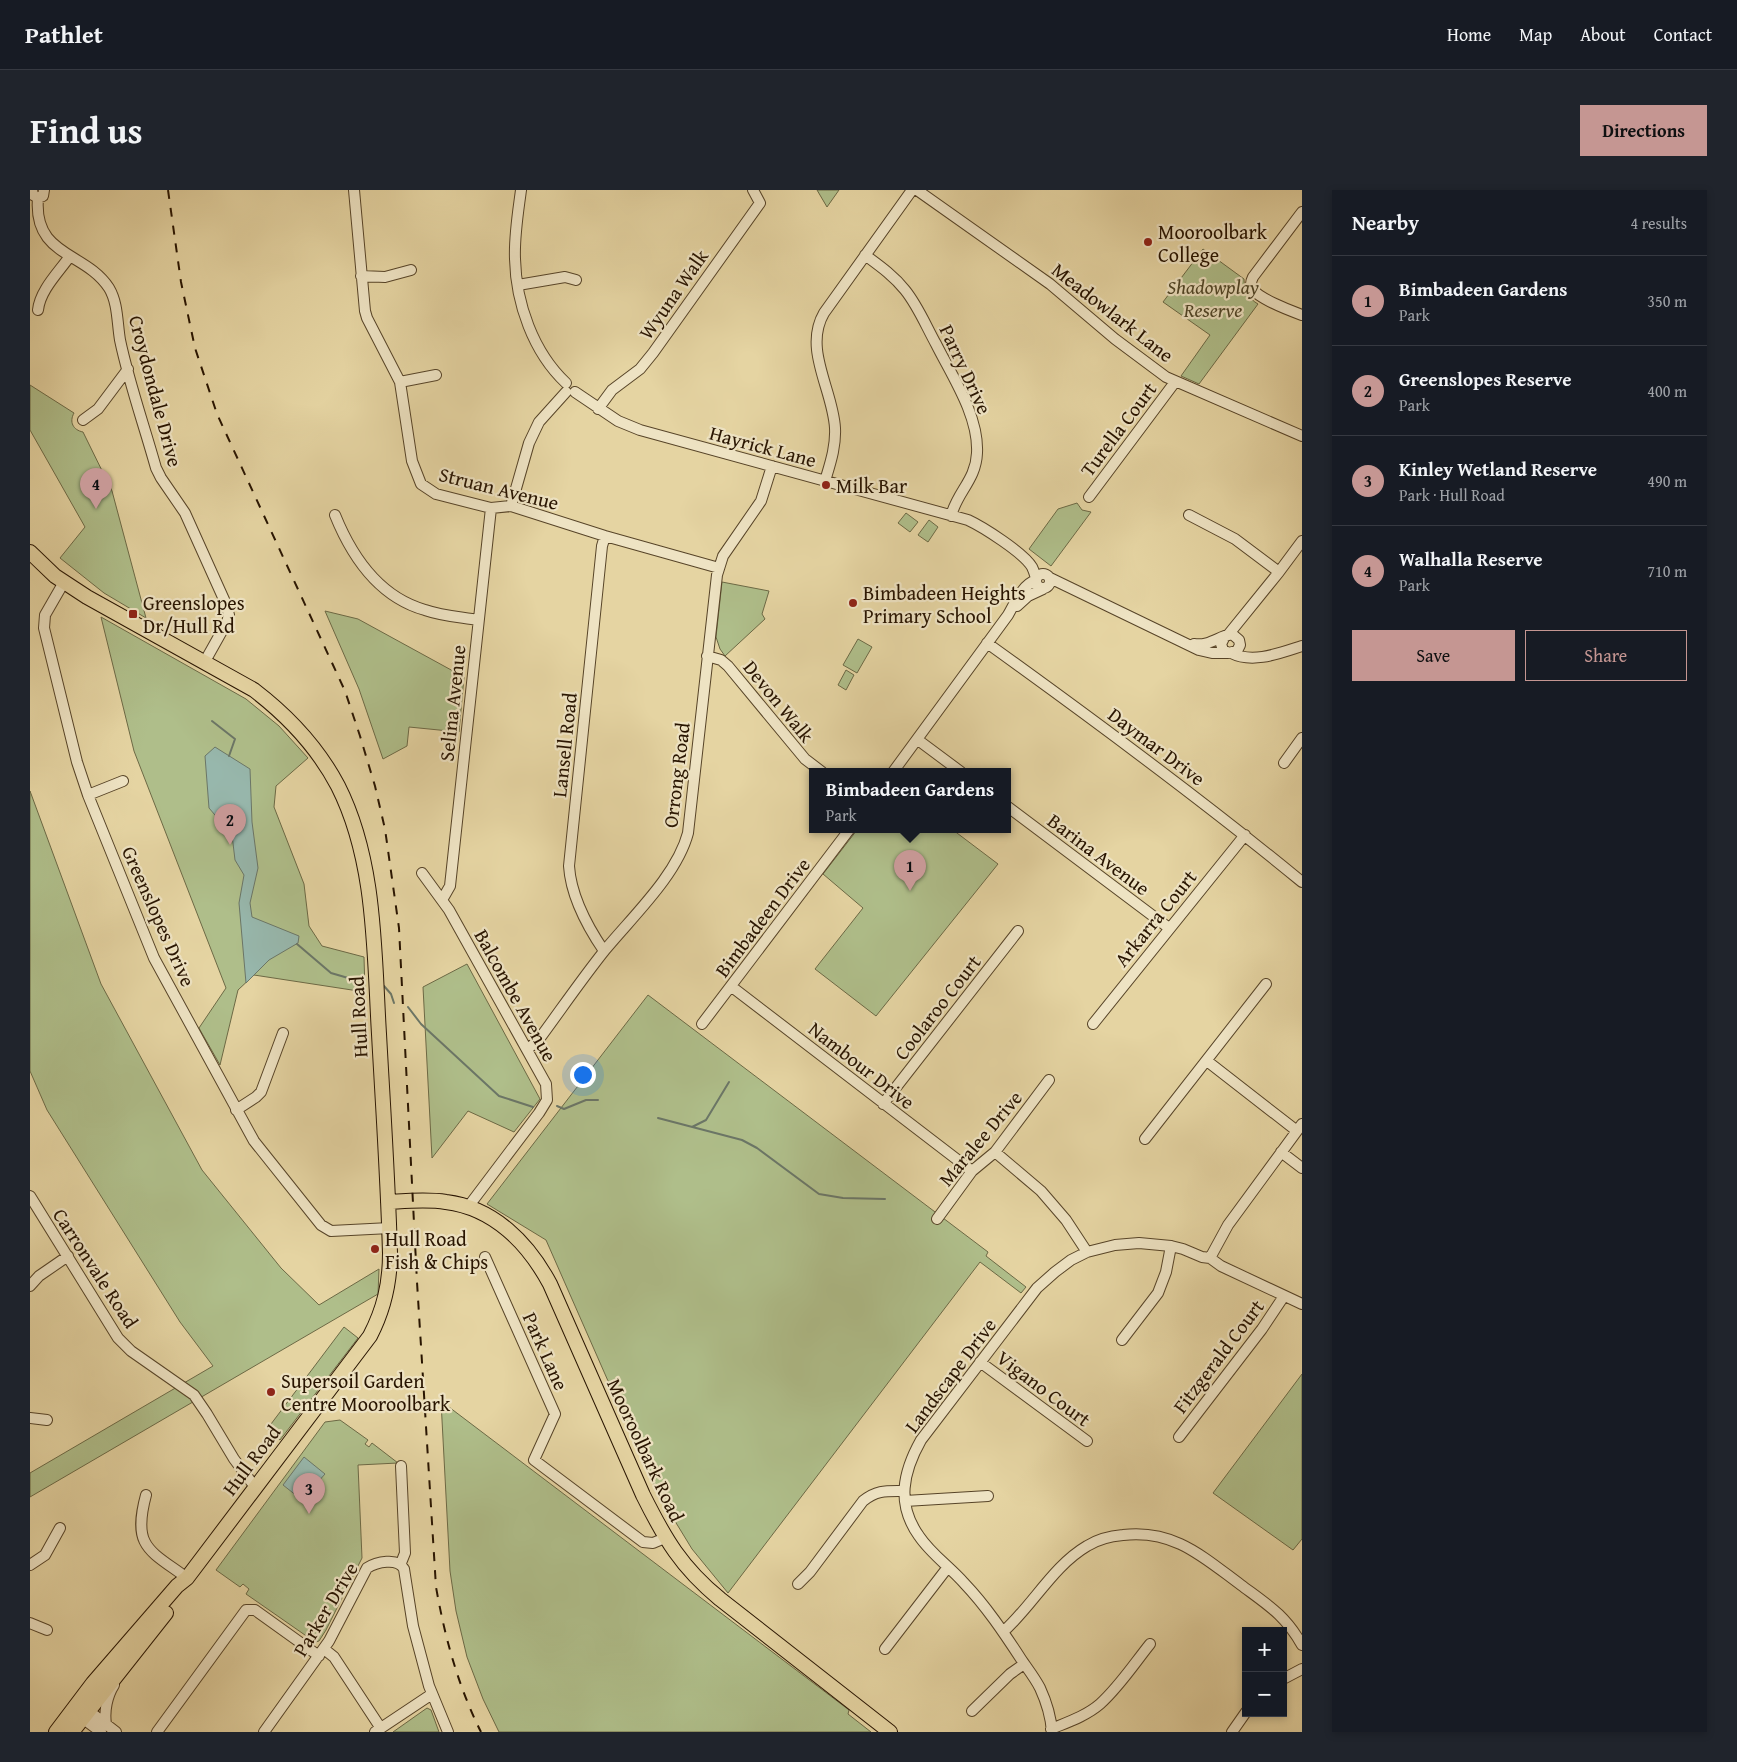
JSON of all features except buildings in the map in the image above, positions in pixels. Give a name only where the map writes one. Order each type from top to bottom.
[{"type":"main road","name":"Hull Road","points":[[30,552],[64,582],[98,603],[254,690],[300,731],[338,785],[351,817],[366,876],[373,931],[390,1228],[388,1290],[380,1318],[370,1336],[187,1578],[177,1586],[80,1711],[72,1732]]},
{"type":"main road","name":"Mooroolbark Road","points":[[388,1202],[440,1201],[468,1207],[506,1228],[519,1239],[541,1267],[550,1284],[643,1495],[664,1538],[686,1567],[702,1584],[890,1732]]},
{"type":"main road","name":"Hull Road","points":[[56,1732],[80,1711],[144,1641],[183,1591],[187,1578]]},
{"type":"street","name":"Struan Avenue","points":[[354,190],[360,276],[366,318],[400,382],[412,461],[421,484],[436,494],[490,508],[511,506],[605,536],[719,568]]},
{"type":"street","name":"Hayrick Lane","points":[[520,190],[515,247],[518,285],[524,312],[535,338],[549,364],[569,389],[618,421],[661,436],[951,516],[980,526],[1034,562],[1043,581],[1078,592],[1199,650],[1212,653],[1230,653],[1239,657],[1250,658],[1302,646]]},
{"type":"street","name":"Wyuna Walk","points":[[598,409],[612,390],[640,368],[653,353],[760,203],[753,190]]},
{"type":"street","points":[[825,481],[834,450],[835,430],[818,352],[816,330],[824,313],[912,190]]},
{"type":"street","name":"Meadowlark Lane","points":[[917,190],[1050,284],[1115,339],[1175,382],[1302,436]]},
{"type":"street","name":"Croydondale Drive","points":[[38,193],[38,214],[43,233],[51,243],[100,277],[110,290],[115,304],[120,339],[156,468],[185,514],[228,610],[228,622],[204,663]]},
{"type":"street","points":[[1302,212],[1253,276],[1251,282],[1251,287],[1258,294],[1302,315]]},
{"type":"street","name":"Parry Drive","points":[[865,255],[890,274],[906,291],[917,308],[964,398],[972,420],[978,452],[976,465],[967,488],[954,505],[951,516]]},
{"type":"street","points":[[38,310],[43,294],[70,256]]},
{"type":"street","points":[[360,276],[385,277],[412,270]]},
{"type":"street","points":[[518,285],[565,277],[576,280]]},
{"type":"street","points":[[83,420],[98,409],[128,369]]},
{"type":"street","points":[[400,382],[436,374]]},
{"type":"street","name":"Turella Court","points":[[1089,497],[1175,382]]},
{"type":"street","points":[[511,506],[529,443],[539,422],[569,389]]},
{"type":"street","name":"Orrong Road","points":[[527,1049],[537,1042],[604,951],[672,868],[685,844],[688,832],[715,582],[723,556],[759,506],[772,466]]},
{"type":"street","name":"Selina Avenue","points":[[442,900],[450,886],[490,508]]},
{"type":"street","points":[[335,515],[354,555],[367,572],[388,591],[402,601],[423,610],[478,620]]},
{"type":"street","points":[[1189,515],[1236,539],[1279,572]]},
{"type":"street","name":"Lansell Road","points":[[604,951],[574,895],[570,881],[569,866],[602,546],[605,536]]},
{"type":"street","points":[[1248,610],[1238,632],[1240,641],[1237,651],[1230,653],[1223,650],[1221,644],[1227,635],[1302,541]]},
{"type":"street","points":[[896,768],[1008,615],[1043,581]]},
{"type":"street","name":"Greenslopes Drive","points":[[64,582],[45,615],[44,628],[77,762],[88,795],[154,958],[254,1141],[325,1229],[331,1232],[390,1228]]},
{"type":"street","points":[[1227,635],[1235,635],[1245,649],[1253,654],[1263,656]]},
{"type":"street","name":"Hayrick Lane","points":[[1188,644],[1201,645],[1214,642],[1227,635]]},
{"type":"street","name":"Daymar Drive","points":[[987,643],[1131,748],[1302,882]]},
{"type":"street","name":"Devon Walk","points":[[707,656],[721,660],[728,666],[804,759],[816,768]]},
{"type":"street","points":[[1284,763],[1302,738]]},
{"type":"street","points":[[918,740],[956,768]]},
{"type":"street","points":[[88,795],[123,781]]},
{"type":"street","name":"Barina Avenue","points":[[1011,809],[1169,928]]},
{"type":"street","name":"Bimbadeen Drive","points":[[702,1024],[732,987],[847,833]]},
{"type":"street","name":"Arkarra Court","points":[[1093,1024],[1244,835]]},
{"type":"street","name":"Balcombe Avenue","points":[[421,872],[442,900],[546,1084],[547,1100],[468,1207]]},
{"type":"street","name":"Coolaroo Court","points":[[883,1104],[1018,931]]},
{"type":"street","points":[[1145,1140],[1266,984]]},
{"type":"street","name":"Nambour Drive","points":[[732,987],[972,1171]]},
{"type":"street","points":[[236,1110],[256,1097],[260,1092],[284,1033]]},
{"type":"street","points":[[1207,1061],[1300,1128],[1228,1225],[1210,1258]]},
{"type":"street","name":"Maralee Drive","points":[[937,1219],[972,1171],[995,1152],[1050,1080]]},
{"type":"street","points":[[995,1152],[1041,1191],[1066,1220],[1087,1252]]},
{"type":"street","points":[[1281,1152],[1302,1168]]},
{"type":"street","name":"Carronvale Road","points":[[30,1196],[118,1338],[132,1351],[194,1395],[234,1459],[255,1487]]},
{"type":"street","name":"Landscape Drive","points":[[1052,1730],[1039,1687],[1003,1632],[974,1594],[918,1536],[910,1518],[904,1496],[905,1476],[911,1457],[921,1440],[1037,1288],[1055,1272],[1087,1252],[1115,1245],[1139,1243],[1171,1246],[1210,1258],[1222,1266],[1302,1304]]},
{"type":"street","points":[[1122,1340],[1158,1293],[1166,1272],[1171,1246]]},
{"type":"street","points":[[30,1286],[39,1276],[68,1256]]},
{"type":"street","name":"Park Lane","points":[[484,1257],[555,1414],[534,1460],[643,1542],[653,1543],[664,1538]]},
{"type":"street","name":"Fitzgerald Court","points":[[1179,1437],[1262,1329],[1284,1296]]},
{"type":"street","name":"Vigano Court","points":[[980,1362],[1087,1441]]},
{"type":"street","points":[[30,1418],[47,1420]]},
{"type":"street","points":[[401,1466],[405,1553],[401,1563],[404,1569],[413,1626],[432,1694],[448,1732]]},
{"type":"street","points":[[798,1584],[810,1572],[863,1501],[873,1493],[882,1491],[904,1496],[988,1496]]},
{"type":"street","points":[[146,1495],[140,1528],[145,1544],[153,1554],[187,1578]]},
{"type":"street","points":[[30,1565],[45,1555],[60,1528]]},
{"type":"street","points":[[1003,1632],[1017,1619],[1056,1570],[1071,1557],[1088,1545],[1111,1536],[1136,1534],[1160,1536],[1181,1543],[1199,1553],[1276,1611],[1289,1624],[1302,1645]]},
{"type":"street","name":"Parker Drive","points":[[264,1732],[336,1629],[367,1568],[377,1563],[401,1563]]},
{"type":"street","points":[[885,1649],[948,1566]]},
{"type":"street","points":[[157,1732],[246,1610],[255,1610],[321,1652],[334,1657],[378,1730],[432,1694]]},
{"type":"street","points":[[30,1623],[47,1630]]},
{"type":"street","points":[[104,1728],[106,1709],[112,1689],[144,1641]]},
{"type":"street","points":[[1052,1730],[1078,1718],[1099,1705],[1150,1644]]},
{"type":"street","points":[[972,1711],[1010,1674],[1024,1664]]},
{"type":"street","points":[[1287,1677],[1302,1669]]},
{"type":"street","points":[[80,1711],[104,1728],[116,1732]]},
{"type":"street","points":[[1232,1732],[1242,1717]]},
{"type":"green space","points":[[817,190],[839,190],[827,207]]},
{"type":"green space","name":"Shadowplay Reserve","points":[[1203,249],[1244,279],[1248,294],[1258,304],[1199,384],[1181,376],[1210,335],[1163,302]]},
{"type":"green space","points":[[30,385],[74,413],[73,425],[83,432],[112,491],[146,618],[104,593],[60,558],[85,527],[30,430]]},
{"type":"green space","points":[[1077,503],[1082,510],[1091,512],[1051,566],[1029,549],[1058,509]]},
{"type":"green space","points":[[906,513],[918,522],[910,532],[898,523]]},
{"type":"green space","points":[[929,520],[938,527],[928,542],[918,535]]},
{"type":"green space","points":[[722,582],[769,591],[762,614],[765,619],[725,656],[720,649],[716,637]]},
{"type":"green space","points":[[325,611],[358,619],[464,677],[459,732],[409,727],[407,746],[383,759],[359,689]]},
{"type":"green space","points":[[101,617],[246,699],[279,726],[308,758],[276,786],[274,807],[304,884],[309,926],[322,946],[364,957],[365,992],[254,975],[238,990],[220,1065],[199,1028],[226,988],[134,751]]},
{"type":"green space","points":[[858,639],[872,647],[857,673],[843,665]]},
{"type":"green space","points":[[846,670],[854,675],[846,690],[838,685]]},
{"type":"green space","points":[[30,791],[101,984],[202,1170],[281,1268],[319,1305],[379,1269],[378,1294],[30,1497],[30,1473],[213,1366],[180,1322],[47,1110],[30,1071]]},
{"type":"green space","points":[[855,833],[957,833],[998,864],[876,1016],[815,969],[863,908],[823,874]]},
{"type":"green space","points":[[467,964],[540,1099],[514,1132],[468,1111],[432,1158],[423,987]]},
{"type":"green space","points":[[648,995],[988,1252],[986,1256],[1026,1287],[1021,1293],[980,1262],[728,1593],[692,1549],[656,1490],[546,1240],[487,1204]]},
{"type":"green space","points":[[344,1327],[358,1338],[280,1440],[268,1428]]},
{"type":"green space","points":[[1302,1374],[1302,1539],[1293,1550],[1213,1493]]},
{"type":"green space","points":[[441,1401],[849,1710],[848,1714],[871,1732],[499,1732],[483,1699],[467,1657],[456,1611],[450,1571]]},
{"type":"green space","points":[[340,1420],[368,1440],[365,1444],[369,1447],[372,1443],[398,1463],[358,1465],[362,1558],[326,1630],[319,1641],[315,1642],[246,1594],[249,1589],[243,1584],[240,1587],[216,1570],[325,1422]]},
{"type":"green space","points":[[427,1708],[431,1710],[439,1732],[393,1732]]},
{"type":"water","points":[[215,747],[250,769],[252,822],[258,868],[250,903],[252,917],[299,936],[298,943],[269,960],[246,983],[239,903],[244,875],[235,860],[232,835],[209,808],[205,756]]},
{"type":"water","points":[[304,1457],[325,1474],[302,1500],[283,1485]]},
{"type":"waterway","points":[[212,721],[235,739],[229,756]]},
{"type":"waterway","points":[[297,944],[331,973],[355,980]]},
{"type":"waterway","points":[[384,986],[391,994],[394,1003]]},
{"type":"waterway","points":[[408,1007],[421,1024],[499,1096],[533,1107]]},
{"type":"waterway","points":[[692,1127],[706,1120],[729,1082]]},
{"type":"waterway","points":[[557,1106],[564,1109],[586,1100],[598,1100]]},
{"type":"waterway","points":[[658,1118],[742,1140],[757,1148],[819,1194],[843,1198],[885,1199]]},
{"type":"railway","points":[[168,190],[181,282],[195,348],[217,414],[345,691],[375,786],[385,829],[399,928],[417,1282],[436,1587],[453,1661],[481,1732]]},
{"type":"place","name":"Mooroolbark College","points":[[1148,242]]},
{"type":"place","name":"Milk Bar","points":[[826,485]]},
{"type":"place","name":"Walhalla Reserve","points":[[96,509]]},
{"type":"place","name":"Bimbadeen Heights Primary School","points":[[853,603]]},
{"type":"place","name":"Greenslopes Dr/Hull Rd","points":[[133,614]]},
{"type":"place","name":"Greenslopes Reserve","points":[[230,845]]},
{"type":"place","name":"Bimbadeen Gardens","points":[[910,891]]},
{"type":"place","name":"Hull Road Fish & Chips","points":[[375,1249]]},
{"type":"place","name":"Supersoil Garden Centre Mooroolbark","points":[[271,1392]]},
{"type":"place","name":"Kinley Wetland Reserve","points":[[309,1514]]}]
